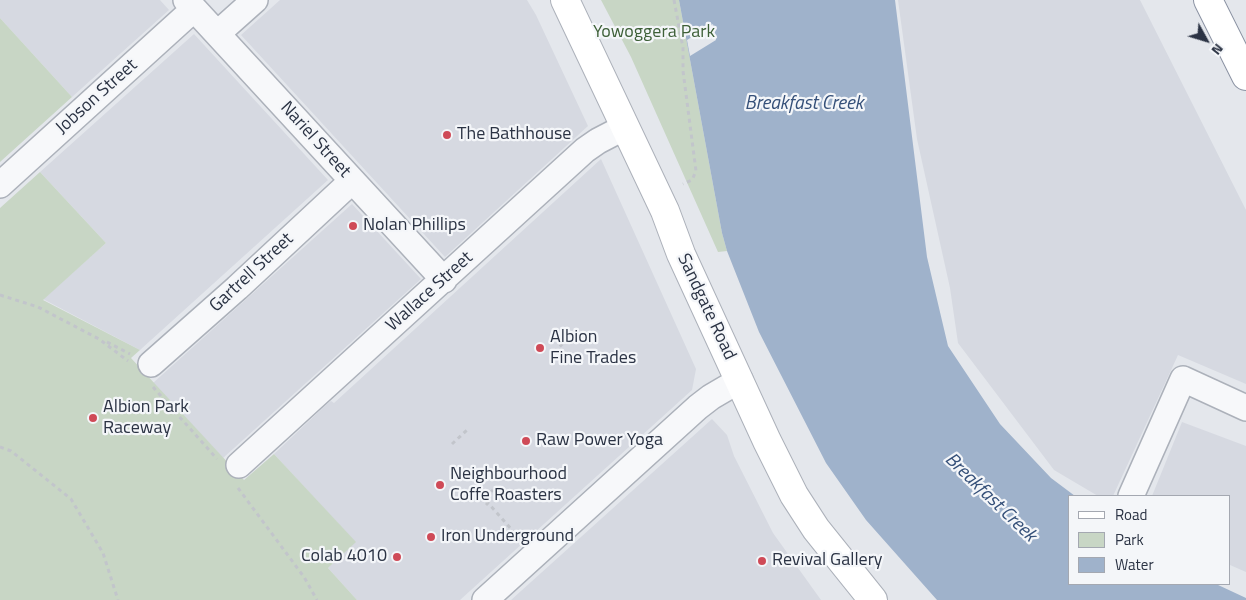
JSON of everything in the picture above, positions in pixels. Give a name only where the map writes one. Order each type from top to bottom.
[{"type":"main road","name":"Sandgate Road","points":[[565,0],[665,212],[681,254],[767,441],[794,495],[816,529],[873,600]]},
{"type":"main road","points":[[1208,0],[1246,76]]},
{"type":"street","points":[[218,33],[255,0]]},
{"type":"street","name":"Nariel Street","points":[[190,4],[444,280]]},
{"type":"street","name":"Jobson Street","points":[[0,185],[190,4]]},
{"type":"street","name":"Wallace Street","points":[[230,469],[444,280],[585,150],[625,127]]},
{"type":"street","name":"Gartrell Street","points":[[142,367],[237,288],[352,180]]},
{"type":"street","points":[[1131,495],[1183,379],[1246,408]]},
{"type":"street","points":[[485,600],[698,408],[711,397],[740,380]]},
{"type":"path","points":[[674,0],[683,48],[683,71],[696,171],[692,180],[683,184]]},
{"type":"path","points":[[0,295],[38,308],[99,339],[142,367],[230,469],[304,577],[317,600]]},
{"type":"path","points":[[554,352],[578,330]]},
{"type":"path","points":[[99,339],[142,367]]},
{"type":"path","points":[[452,444],[468,429]]},
{"type":"path","points":[[0,447],[10,451],[71,498],[103,553],[118,600]]},
{"type":"path","points":[[494,490],[484,499],[526,545]]},
{"type":"shaded area","points":[[0,0],[160,0],[169,10],[72,97],[0,18]]},
{"type":"shaded area","points":[[280,0],[527,0],[536,15],[588,126],[445,257],[241,35]]},
{"type":"shaded area","points":[[898,0],[1140,0],[1246,210],[1246,384],[1178,355],[1113,495],[1096,495],[1054,470],[958,343],[950,288],[917,139]]},
{"type":"shaded area","points":[[194,34],[328,180],[140,350],[43,299],[106,243],[40,172]]},
{"type":"shaded area","name":"Albion Fine Trades","points":[[601,159],[696,369],[692,390],[460,600],[357,600],[328,568],[355,542],[274,454],[327,404],[331,401],[334,403]]},
{"type":"shaded area","points":[[352,204],[421,279],[223,458],[153,383]]},
{"type":"shaded area","points":[[712,419],[727,435],[734,456],[773,533],[821,600],[511,600]]},
{"type":"shaded area","points":[[1182,422],[1246,446],[1246,572],[1231,565],[1231,495],[1152,495]]},
{"type":"green space","name":"Yowoggera Park","points":[[601,0],[679,0],[722,233],[727,251],[718,252],[631,57]]},
{"type":"green space","points":[[0,18],[72,97],[0,162]]},
{"type":"green space","name":"Albion Park Raceway","points":[[40,172],[106,243],[43,300],[140,350],[131,358],[244,480],[274,454],[356,542],[328,568],[357,600],[0,600],[0,208]]},
{"type":"water","name":"Breakfast Creek","points":[[679,0],[895,0],[927,257],[948,346],[1000,424],[1051,478],[1074,495],[1068,495],[1068,585],[1218,585],[1246,598],[1246,600],[937,600],[866,520],[826,463],[759,332],[727,251],[722,233]]},
{"type":"pier","points":[[713,24],[716,40],[690,56],[687,40]]},
{"type":"place","name":"The Bathhouse","points":[[447,135]]},
{"type":"place","name":"Nolan Phillips","points":[[353,226]]},
{"type":"place","name":"Albion Fine Trades","points":[[540,348]]},
{"type":"place","name":"Albion Park Raceway","points":[[93,418]]},
{"type":"place","name":"Raw Power Yoga","points":[[526,441]]},
{"type":"place","name":"Neighbourhood Coffe Roasters","points":[[440,485]]},
{"type":"place","name":"Iron Underground","points":[[431,537]]},
{"type":"place","name":"Colab 4010","points":[[397,557]]},
{"type":"place","name":"Revival Gallery","points":[[762,561]]}]
